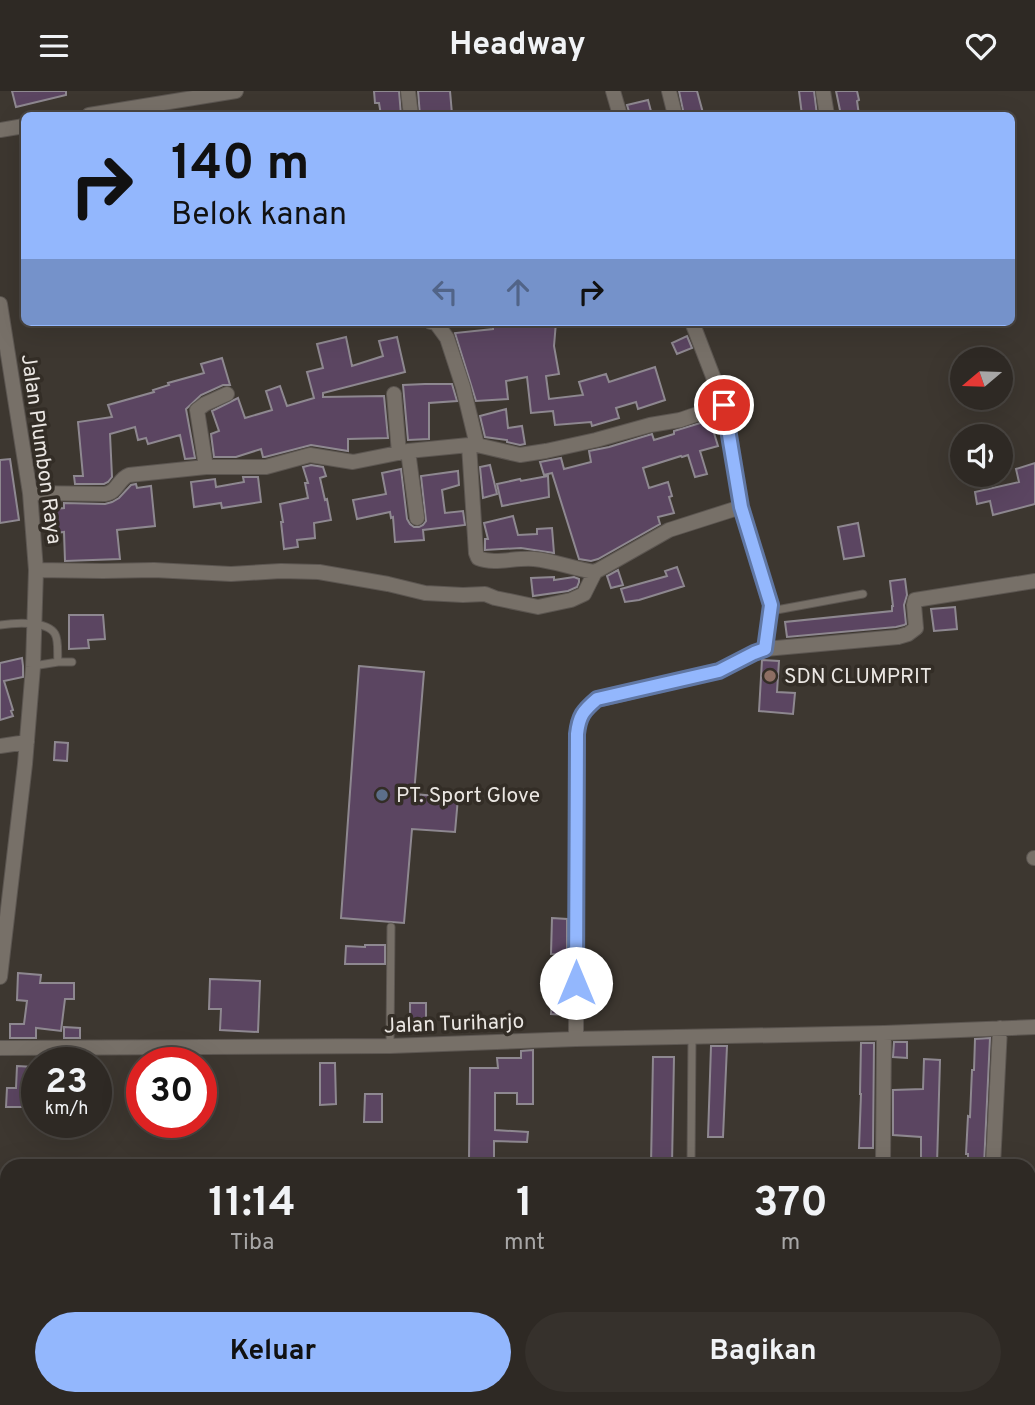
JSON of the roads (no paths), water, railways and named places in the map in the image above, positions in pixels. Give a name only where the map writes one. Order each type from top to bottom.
[{"type":"street","points":[[107,112],[236,91]]},
{"type":"street","points":[[408,91],[411,112]]},
{"type":"street","points":[[613,91],[619,112]]},
{"type":"street","points":[[668,91],[674,112]]},
{"type":"street","points":[[823,91],[826,112]]},
{"type":"street","points":[[0,131],[21,127]]},
{"type":"street","name":"Jalan Plumbon Raya","points":[[0,304],[30,493],[36,570],[27,742],[0,977]]},
{"type":"street","points":[[438,326],[447,338],[463,387],[473,445],[478,558],[485,561],[529,558],[595,572]]},
{"type":"street","points":[[694,326],[724,405],[741,507],[771,611],[765,649]]},
{"type":"street","points":[[206,467],[197,410],[227,394]]},
{"type":"street","points":[[394,394],[417,518]]},
{"type":"street","points":[[30,493],[111,493],[123,478],[129,475],[206,467],[266,467],[310,455],[353,462],[403,452],[473,445],[520,455],[596,440],[650,425],[680,421],[724,405]]},
{"type":"street","points":[[36,570],[319,572],[425,593],[485,594],[538,607],[564,602],[584,594],[595,572],[669,530],[741,507]]},
{"type":"street","points":[[576,1039],[577,734],[583,712],[597,699],[719,671],[765,649],[898,637],[916,628],[915,600],[1035,581]]},
{"type":"street","points":[[0,746],[27,742]]},
{"type":"street","name":"Jalan Turiharjo","points":[[0,1048],[390,1046],[1035,1027]]},
{"type":"street","points":[[993,1159],[1000,1028]]},
{"type":"street","points":[[883,1159],[884,1033]]},
{"type":"lane","points":[[771,611],[863,594]]},
{"type":"lane","points":[[0,625],[46,626],[56,637],[58,662]]},
{"type":"lane","points":[[33,667],[72,662]]},
{"type":"lane","points":[[390,1046],[391,927]]},
{"type":"lane","points":[[691,1159],[692,1037]]},
{"type":"place","name":"SDN CLUMPRIT","points":[[770,676]]},
{"type":"place","name":"PT. Sport Glove","points":[[382,795]]}]
